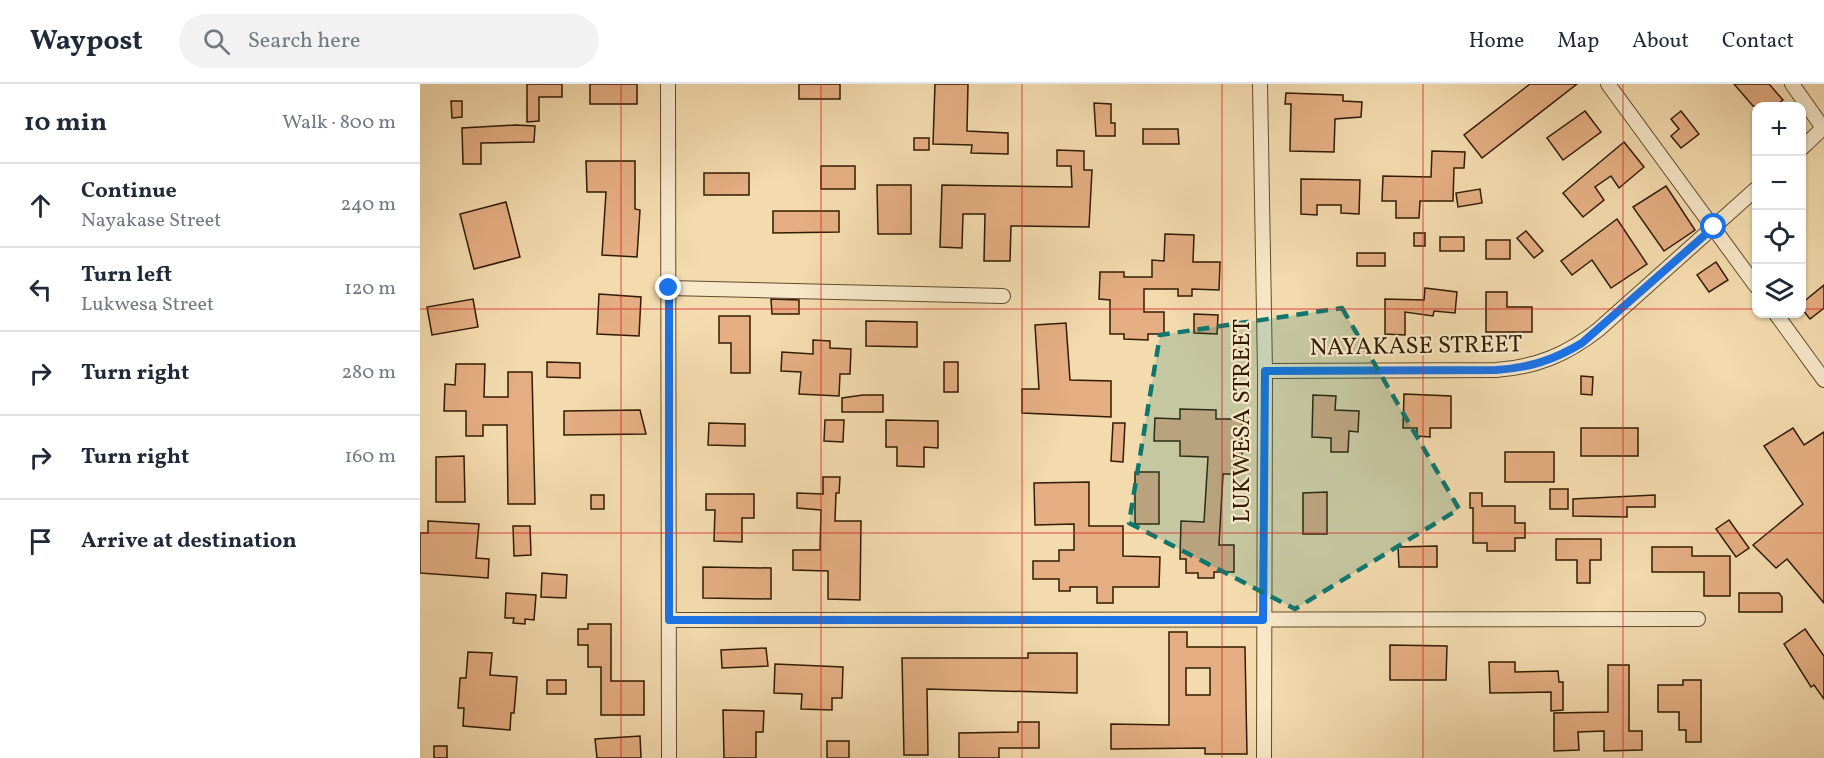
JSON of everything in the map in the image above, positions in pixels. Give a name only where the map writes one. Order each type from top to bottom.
[{"type":"street","points":[[668,84],[669,758]]},
{"type":"street","name":"LUKWESA STREET","points":[[1260,84],[1265,371],[1264,758]]},
{"type":"street","points":[[1608,84],[1752,280]]},
{"type":"street","points":[[1792,84],[1824,127],[1806,144]]},
{"type":"street","name":"NAYAKASE STREET","points":[[1265,371],[1496,370],[1530,366],[1563,354],[1582,343],[1752,193]]},
{"type":"street","points":[[669,288],[1003,296]]},
{"type":"street","points":[[1779,318],[1824,380]]},
{"type":"street","points":[[669,620],[1698,619]]},
{"type":"highlighted area","points":[[1342,308],[1459,509],[1295,609],[1129,523],[1160,335]]},
{"type":"building","points":[[527,84],[562,84],[562,97],[539,97],[539,121],[527,122]]},
{"type":"building","points":[[590,84],[637,84],[637,104],[590,104]]},
{"type":"building","points":[[799,84],[840,84],[840,99],[799,99]]},
{"type":"building","points":[[935,84],[968,84],[967,131],[1008,133],[1008,154],[971,153],[972,145],[933,144]]},
{"type":"building","points":[[1530,84],[1577,84],[1482,158],[1464,135]]},
{"type":"building","points":[[1734,84],[1769,84],[1783,100],[1780,102],[1752,102],[1752,105]]},
{"type":"building","points":[[1286,93],[1343,95],[1343,101],[1362,102],[1361,117],[1335,119],[1334,152],[1290,151],[1291,104],[1285,104]]},
{"type":"building","points":[[451,101],[462,101],[462,117],[452,118]]},
{"type":"building","points":[[1094,103],[1111,104],[1111,123],[1115,123],[1115,136],[1096,136]]},
{"type":"building","points":[[1585,111],[1601,132],[1563,160],[1547,138]]},
{"type":"building","points":[[1681,111],[1699,134],[1681,148],[1671,136],[1679,129],[1671,119]]},
{"type":"building","points":[[535,126],[534,142],[481,143],[481,164],[463,164],[462,128]]},
{"type":"building","points":[[1143,129],[1178,129],[1179,144],[1143,144]]},
{"type":"building","points":[[914,138],[929,138],[929,150],[914,150]]},
{"type":"building","points":[[1624,142],[1644,167],[1619,188],[1611,176],[1595,187],[1604,200],[1583,217],[1563,193]]},
{"type":"building","points":[[1057,150],[1084,151],[1084,170],[1092,170],[1089,227],[1011,226],[1010,261],[984,261],[985,214],[963,214],[962,248],[940,247],[942,185],[1072,187],[1071,166],[1057,166]]},
{"type":"building","points":[[1432,151],[1465,152],[1464,168],[1454,168],[1453,201],[1420,201],[1419,218],[1396,218],[1396,201],[1382,201],[1383,176],[1431,177]]},
{"type":"building","points":[[586,161],[635,161],[635,209],[640,210],[637,257],[602,255],[606,192],[587,192]]},
{"type":"building","points":[[821,166],[855,166],[855,189],[821,189]]},
{"type":"building","points":[[704,173],[749,173],[749,195],[704,195]]},
{"type":"building","points":[[1301,179],[1360,180],[1359,214],[1341,213],[1341,205],[1317,205],[1317,215],[1301,214]]},
{"type":"building","points":[[877,185],[911,185],[911,234],[878,234]]},
{"type":"building","points":[[1666,186],[1695,230],[1664,251],[1633,207]]},
{"type":"building","points":[[1480,189],[1482,203],[1458,207],[1456,193]]},
{"type":"building","points":[[506,202],[520,257],[474,269],[460,214]]},
{"type":"building","points":[[773,211],[839,211],[839,232],[773,233]]},
{"type":"building","points":[[1617,219],[1647,264],[1611,288],[1592,260],[1572,275],[1561,261]]},
{"type":"building","points":[[1526,231],[1543,251],[1534,258],[1517,238]]},
{"type":"building","points":[[1414,233],[1425,233],[1425,246],[1414,246]]},
{"type":"building","points":[[1165,234],[1194,235],[1193,262],[1220,262],[1219,290],[1192,289],[1192,296],[1178,296],[1178,289],[1144,289],[1144,312],[1164,312],[1164,334],[1148,334],[1148,340],[1124,339],[1124,334],[1110,334],[1110,300],[1099,299],[1100,272],[1124,272],[1124,277],[1152,277],[1152,260],[1164,261]]},
{"type":"building","points":[[1440,237],[1464,237],[1464,251],[1440,251]]},
{"type":"building","points":[[1486,240],[1510,240],[1510,259],[1486,259]]},
{"type":"building","points":[[1357,253],[1385,253],[1385,266],[1357,266]]},
{"type":"building","points":[[1716,262],[1728,280],[1709,292],[1697,275]]},
{"type":"building","points":[[1824,285],[1824,308],[1810,319],[1806,314],[1806,300]]},
{"type":"building","points":[[1425,288],[1457,292],[1455,313],[1434,311],[1433,316],[1405,312],[1405,335],[1385,334],[1385,299],[1424,300]]},
{"type":"building","points":[[1486,292],[1507,292],[1507,307],[1532,307],[1532,332],[1486,332]]},
{"type":"building","points":[[599,294],[641,297],[639,336],[597,334]]},
{"type":"building","points":[[473,299],[478,327],[432,335],[427,307]]},
{"type":"building","points":[[771,299],[799,300],[799,314],[772,314]]},
{"type":"building","points":[[1194,314],[1218,315],[1217,334],[1194,333]]},
{"type":"building","points":[[719,316],[750,316],[750,373],[731,373],[731,343],[719,343]]},
{"type":"building","points":[[866,321],[917,322],[917,347],[866,346]]},
{"type":"building","points":[[1066,323],[1070,380],[1111,381],[1111,417],[1022,413],[1022,389],[1039,389],[1035,325]]},
{"type":"building","points":[[813,340],[830,341],[830,348],[851,349],[850,374],[840,374],[839,396],[799,394],[801,372],[781,371],[782,352],[813,354]]},
{"type":"building","points":[[547,362],[580,363],[580,378],[547,377]]},
{"type":"building","points":[[944,362],[958,362],[958,392],[944,392]]},
{"type":"building","points":[[456,364],[485,364],[484,397],[508,397],[508,372],[532,372],[535,504],[508,504],[507,425],[483,425],[483,436],[466,436],[466,411],[444,411],[445,384],[455,385]]},
{"type":"building","points":[[1581,376],[1593,377],[1592,395],[1581,394]]},
{"type":"building","points":[[1404,394],[1451,396],[1451,428],[1430,428],[1430,437],[1417,436],[1417,428],[1403,428]]},
{"type":"building","points":[[883,395],[883,412],[842,412],[842,398]]},
{"type":"building","points":[[1313,395],[1336,396],[1335,410],[1359,411],[1358,432],[1349,431],[1348,452],[1331,452],[1331,438],[1312,437]]},
{"type":"building","points":[[1180,409],[1216,410],[1216,419],[1242,419],[1242,474],[1223,474],[1219,545],[1234,545],[1234,572],[1214,572],[1214,578],[1198,578],[1198,573],[1186,573],[1186,559],[1180,559],[1181,521],[1204,522],[1208,457],[1180,456],[1180,441],[1154,441],[1155,418],[1180,419]]},
{"type":"building","points":[[640,410],[646,434],[564,435],[564,411]]},
{"type":"building","points":[[825,420],[844,420],[843,442],[824,441]]},
{"type":"building","points":[[886,420],[938,421],[938,448],[924,447],[924,467],[897,466],[897,447],[886,447]]},
{"type":"building","points":[[709,423],[745,424],[745,446],[708,445]]},
{"type":"building","points":[[1113,423],[1125,423],[1123,462],[1111,461]]},
{"type":"building","points":[[1581,428],[1638,428],[1638,456],[1581,456]]},
{"type":"building","points":[[1793,428],[1804,445],[1824,432],[1824,603],[1787,559],[1776,568],[1753,545],[1803,504],[1764,446]]},
{"type":"building","points":[[1505,452],[1554,452],[1554,482],[1505,482]]},
{"type":"building","points":[[464,456],[465,502],[436,502],[436,457]]},
{"type":"building","points":[[1135,472],[1159,472],[1159,524],[1135,524]]},
{"type":"building","points":[[823,477],[840,477],[839,493],[836,493],[835,521],[861,521],[860,600],[828,599],[828,571],[793,570],[793,550],[820,550],[821,510],[797,508],[797,493],[823,494]]},
{"type":"building","points":[[1089,482],[1089,526],[1123,526],[1123,556],[1160,557],[1159,587],[1113,587],[1113,603],[1097,603],[1097,587],[1070,587],[1070,591],[1059,591],[1059,579],[1033,579],[1033,561],[1059,561],[1059,550],[1074,550],[1074,524],[1035,525],[1034,483]]},
{"type":"building","points":[[1550,489],[1568,489],[1568,509],[1550,509]]},
{"type":"building","points":[[1327,492],[1327,534],[1303,534],[1303,493]]},
{"type":"building","points":[[1470,493],[1482,493],[1482,506],[1515,506],[1515,523],[1525,523],[1525,538],[1515,538],[1515,551],[1487,551],[1487,543],[1473,543],[1473,508],[1470,508]]},
{"type":"building","points":[[706,494],[754,494],[754,518],[742,518],[742,542],[714,541],[715,510],[706,510]]},
{"type":"building","points":[[591,495],[604,495],[604,509],[591,509]]},
{"type":"building","points":[[1655,495],[1655,507],[1627,507],[1627,517],[1573,516],[1573,499]]},
{"type":"building","points":[[1729,520],[1749,548],[1736,557],[1716,529]]},
{"type":"building","points":[[428,521],[479,524],[476,558],[489,559],[488,578],[420,573],[420,533],[428,533]]},
{"type":"building","points":[[513,526],[530,526],[531,555],[514,556]]},
{"type":"building","points":[[1556,539],[1601,539],[1601,560],[1590,560],[1590,583],[1577,583],[1577,560],[1556,560]]},
{"type":"building","points":[[1437,546],[1437,567],[1399,567],[1398,547]]},
{"type":"building","points":[[1652,547],[1692,547],[1692,556],[1730,556],[1730,596],[1704,596],[1704,572],[1652,572]]},
{"type":"building","points":[[703,567],[771,568],[771,599],[703,598]]},
{"type":"building","points":[[542,573],[567,575],[566,598],[541,597]]},
{"type":"building","points":[[506,593],[536,595],[534,620],[525,619],[525,624],[513,623],[514,618],[505,618]]},
{"type":"building","points":[[1739,593],[1779,593],[1782,597],[1782,612],[1739,612]]},
{"type":"building","points":[[588,624],[611,624],[611,681],[644,681],[644,715],[601,715],[601,667],[588,667],[588,645],[578,645],[578,629],[588,629]]},
{"type":"building","points":[[1805,629],[1824,656],[1824,699],[1814,685],[1811,687],[1784,644]]},
{"type":"building","points":[[1169,632],[1187,632],[1187,647],[1245,647],[1247,754],[1205,754],[1205,748],[1111,749],[1111,724],[1169,725]],"holes":[[[1186,668],[1210,668],[1210,695],[1186,695]]]},
{"type":"building","points":[[1390,645],[1447,646],[1446,680],[1390,680]]},
{"type":"building","points":[[766,648],[768,666],[722,668],[721,650]]},
{"type":"building","points":[[468,652],[492,653],[490,675],[517,677],[510,730],[463,726],[464,708],[458,708],[460,678],[466,678]]},
{"type":"building","points":[[1028,653],[1077,653],[1077,693],[927,689],[928,755],[904,755],[902,658],[1028,658]]},
{"type":"building","points":[[1489,662],[1515,662],[1515,672],[1558,671],[1559,682],[1563,682],[1563,710],[1551,711],[1551,692],[1490,693]]},
{"type":"building","points":[[775,664],[843,667],[842,698],[832,698],[832,710],[801,709],[802,694],[774,693]]},
{"type":"building","points":[[1608,665],[1629,665],[1629,731],[1642,731],[1642,750],[1604,751],[1604,731],[1578,732],[1579,750],[1554,751],[1554,713],[1608,712]]},
{"type":"building","points":[[547,680],[566,680],[566,694],[547,694]]},
{"type":"building","points":[[1683,680],[1701,680],[1701,742],[1686,742],[1686,730],[1679,730],[1679,712],[1658,712],[1658,685],[1683,685]]},
{"type":"building","points":[[723,710],[764,711],[763,732],[756,732],[756,758],[724,758]]},
{"type":"building","points":[[1018,722],[1039,722],[1039,748],[999,748],[999,758],[959,758],[959,733],[1018,732]]},
{"type":"building","points":[[640,736],[641,758],[597,758],[595,739]]},
{"type":"building","points":[[827,741],[849,741],[849,758],[827,758]]},
{"type":"building","points":[[434,746],[447,746],[447,758],[434,758]]},
{"type":"route","points":[[669,288],[669,620],[1263,620],[1265,371],[1496,370],[1530,366],[1546,361],[1582,343],[1714,227]]}]
